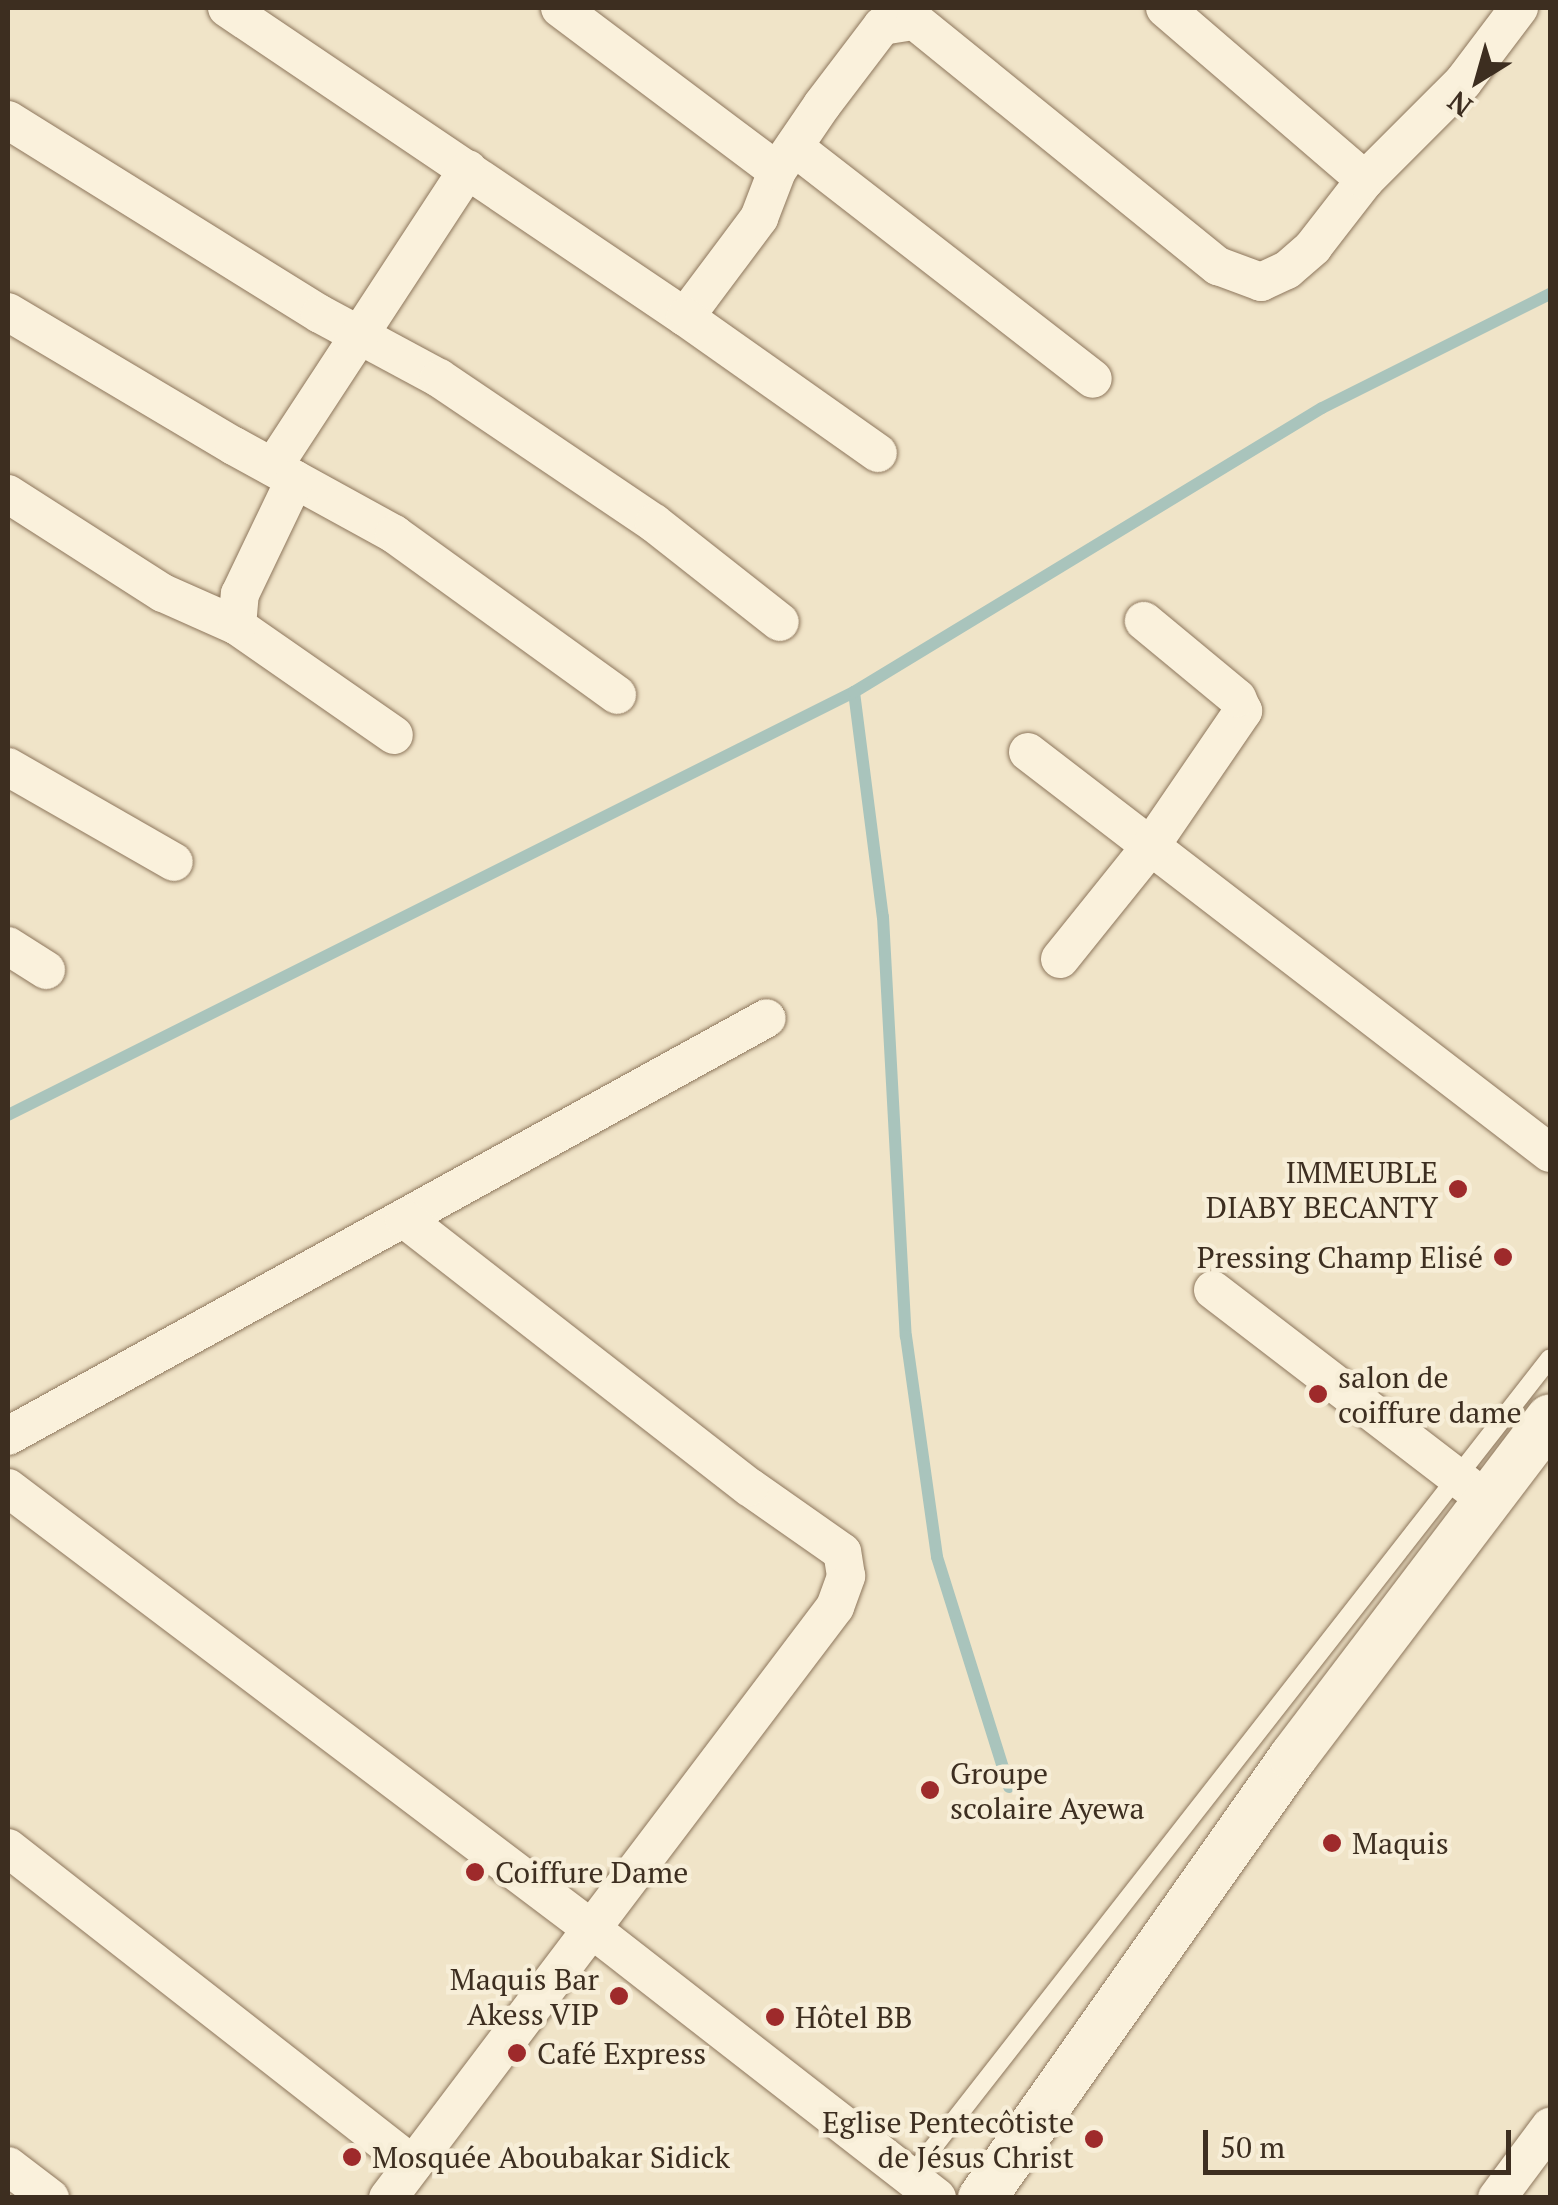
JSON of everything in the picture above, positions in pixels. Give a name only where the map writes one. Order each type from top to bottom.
[{"type":"street","points":[[227,8],[878,452]]},
{"type":"street","points":[[560,8],[785,159],[1093,379]]},
{"type":"street","points":[[1165,8],[1365,180]]},
{"type":"street","points":[[685,318],[759,218],[785,159],[882,26],[915,22],[1218,266],[1261,282],[1287,270],[1313,247],[1365,180],[1462,82],[1518,8]]},
{"type":"street","points":[[8,120],[356,334],[439,378],[558,456],[780,622]]},
{"type":"street","points":[[237,626],[240,594],[284,473],[356,334],[468,169]]},
{"type":"street","points":[[8,312],[408,544],[617,695]]},
{"type":"street","points":[[8,494],[163,593],[237,626],[394,734]]},
{"type":"street","points":[[1060,960],[1150,847],[1243,711],[1236,698],[1144,621]]},
{"type":"street","points":[[1028,752],[1550,1153]]},
{"type":"street","points":[[8,767],[174,862]]},
{"type":"street","points":[[8,946],[46,970]]},
{"type":"street","points":[[8,1436],[767,1018]]},
{"type":"street","points":[[388,2198],[835,1607],[846,1576],[842,1552],[749,1487],[404,1218]]},
{"type":"street","points":[[1213,1290],[1473,1488]]},
{"type":"street","points":[[982,2198],[1293,1757],[1473,1488],[1550,1419]]},
{"type":"street","points":[[8,1488],[593,1930],[923,2187]]},
{"type":"street","points":[[8,1848],[412,2164]]},
{"type":"street","points":[[1497,2198],[1550,2127]]},
{"type":"street","points":[[8,2166],[50,2198]]},
{"type":"lane","points":[[923,2187],[1473,1488],[1550,1358]]},
{"type":"waterway","points":[[8,1115],[854,692],[1322,408],[1550,294]]},
{"type":"waterway","points":[[854,692],[883,917],[906,1336],[937,1557],[1009,1787]]},
{"type":"place","name":"IMMEUBLE DIABY BECANTY","points":[[1458,1189]]},
{"type":"place","name":"Pressing Champ Elisé","points":[[1503,1257]]},
{"type":"place","name":"salon de coiffure dame","points":[[1318,1394]]},
{"type":"place","name":"Groupe scolaire Ayewa","points":[[930,1790]]},
{"type":"place","name":"Maquis","points":[[1332,1843]]},
{"type":"place","name":"Coiffure Dame","points":[[475,1872]]},
{"type":"place","name":"Maquis Bar Akess VIP","points":[[619,1996]]},
{"type":"place","name":"Hôtel BB","points":[[775,2017]]},
{"type":"place","name":"Café Express","points":[[517,2053]]},
{"type":"place","name":"Eglise Pentecôtiste de Jésus Christ","points":[[1094,2139]]},
{"type":"place","name":"Mosquée Aboubakar Sidick","points":[[352,2157]]}]
